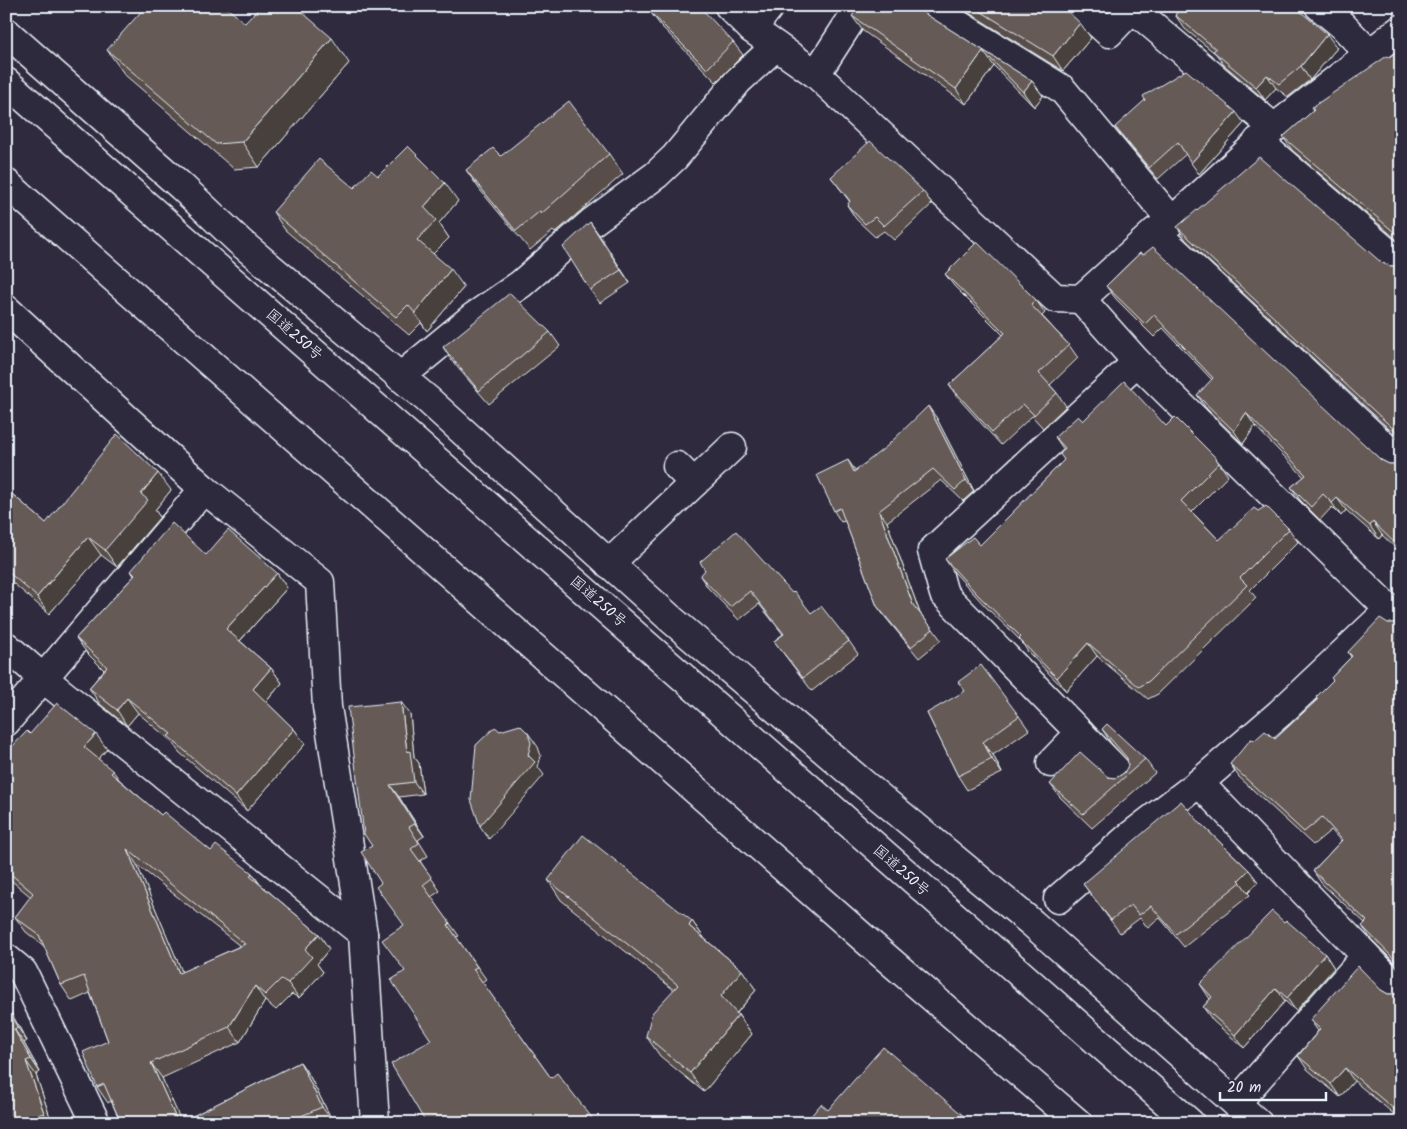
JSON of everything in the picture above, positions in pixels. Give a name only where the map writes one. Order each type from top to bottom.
[{"type":"main road","points":[[729,6],[752,29],[816,74],[1055,298],[1081,299],[1266,134],[1401,29]]},
{"type":"main road","points":[[752,29],[770,6]]},
{"type":"main road","points":[[816,74],[860,6]]},
{"type":"main road","points":[[942,6],[938,12],[1062,89],[1163,227],[1401,462]]},
{"type":"main road","points":[[1079,6],[1109,33],[1129,12],[1170,22],[1266,134],[1401,264]]},
{"type":"main road","points":[[1319,6],[1342,25],[1370,54]]},
{"type":"main road","points":[[6,32],[240,242],[400,377],[609,564],[843,766],[1032,923],[1258,1123]]},
{"type":"main road","points":[[400,377],[474,317],[521,284],[592,222],[656,175],[675,157],[738,81],[776,46]]},
{"type":"main road","name":"国道250号","points":[[6,82],[1190,1123]]},
{"type":"main road","points":[[6,183],[867,941],[1078,1123]]},
{"type":"main road","points":[[1058,899],[1131,835],[1199,784],[1395,615],[1136,362],[1081,299]]},
{"type":"main road","points":[[6,309],[204,489],[320,582],[327,707],[363,934],[375,1123]]},
{"type":"main road","points":[[1122,776],[944,594],[932,552],[1136,362]]},
{"type":"main road","points":[[609,564],[686,474],[732,447]]},
{"type":"main road","points":[[6,722],[204,489]]},
{"type":"main road","points":[[6,646],[44,679],[363,934]]},
{"type":"main road","points":[[1050,763],[1080,733]]},
{"type":"main road","points":[[1199,784],[1401,992]]},
{"type":"main road","points":[[1236,1102],[1366,956]]},
{"type":"main road","points":[[6,958],[23,972],[96,1123]]},
{"type":"building","points":[[146,6],[225,6],[245,23],[261,6],[295,6],[332,38],[242,142],[216,144],[107,50]]},
{"type":"building","points":[[658,6],[699,6],[733,42],[707,69],[651,13]]},
{"type":"building","points":[[859,6],[915,6],[1032,81],[1023,92],[983,51],[956,89],[852,16]]},
{"type":"building","points":[[972,6],[1062,6],[1080,23],[1053,56]]},
{"type":"building","points":[[1182,6],[1294,6],[1327,34],[1301,66],[1279,84],[1267,75],[1256,87],[1213,51],[1216,49],[1175,15]]},
{"type":"building","points":[[1401,50],[1401,238],[1283,137],[1314,110],[1311,108],[1387,56],[1389,58]]},
{"type":"building","points":[[1186,70],[1236,112],[1191,163],[1178,142],[1149,168],[1115,127],[1145,100],[1143,96]]},
{"type":"building","points":[[569,101],[609,154],[541,214],[540,211],[516,231],[466,170],[493,148],[501,156]]},
{"type":"building","points":[[870,141],[923,191],[884,226],[875,217],[865,224],[847,205],[850,201],[831,177]]},
{"type":"building","points":[[408,146],[445,183],[424,207],[436,220],[417,240],[451,269],[415,313],[408,305],[396,317],[273,212],[319,159],[354,188],[371,170],[378,176]]},
{"type":"building","points":[[1259,157],[1382,263],[1397,266],[1401,263],[1401,436],[1177,227]]},
{"type":"building","points":[[590,222],[621,270],[590,290],[563,247]]},
{"type":"building","points":[[977,242],[1036,300],[1031,305],[1069,345],[1039,373],[1057,393],[1034,415],[1023,404],[992,432],[949,385],[1005,333],[945,274]]},
{"type":"building","points":[[1153,247],[1381,460],[1389,464],[1397,464],[1401,461],[1401,549],[1373,522],[1370,526],[1337,498],[1332,503],[1323,494],[1311,507],[1291,487],[1306,475],[1246,413],[1234,431],[1197,395],[1213,378],[1154,315],[1145,324],[1106,286],[1140,253],[1143,255]]},
{"type":"building","points":[[510,293],[550,332],[479,391],[443,347]]},
{"type":"building","points":[[1124,381],[1166,426],[1175,417],[1219,463],[1181,501],[1219,540],[1254,508],[1258,511],[1266,506],[1289,529],[1240,578],[1247,585],[1149,681],[1139,687],[1088,643],[1057,678],[1019,639],[1021,637],[977,594],[945,559],[973,537],[980,545],[1064,460],[1060,454],[1065,448],[1055,437],[1078,416],[1083,421]]},
{"type":"building","points":[[928,406],[966,480],[955,490],[933,469],[879,511],[913,605],[933,629],[911,647],[877,606],[840,508],[834,511],[817,475],[848,460],[854,472],[887,446]]},
{"type":"building","points":[[117,434],[158,473],[141,494],[148,500],[105,550],[88,537],[37,597],[6,570],[6,489],[46,523]]},
{"type":"building","points":[[172,523],[206,555],[228,530],[277,573],[226,629],[271,668],[253,689],[294,729],[236,796],[168,736],[171,734],[127,698],[117,710],[89,688],[107,667],[76,638],[135,575],[131,571]]},
{"type":"building","points":[[736,531],[792,593],[794,591],[811,613],[821,606],[849,641],[803,678],[774,641],[784,634],[750,591],[730,607],[700,576],[705,570],[700,562]]},
{"type":"building","points":[[1380,618],[1388,623],[1396,623],[1401,620],[1401,966],[1362,926],[1367,921],[1313,871],[1342,840],[1322,817],[1304,832],[1230,764],[1251,739],[1255,740],[1265,731],[1275,739],[1318,699],[1316,697],[1333,680],[1331,678],[1352,656],[1348,652]]},
{"type":"building","points":[[981,665],[1019,716],[983,742],[992,759],[958,776],[927,713],[965,691],[958,682]]},
{"type":"building","points":[[401,702],[407,752],[410,751],[414,782],[390,785],[415,824],[409,827],[419,843],[411,849],[432,878],[423,885],[450,923],[448,925],[477,967],[473,969],[551,1078],[557,1073],[596,1123],[426,1123],[391,1064],[431,1040],[391,980],[405,971],[382,940],[404,925],[376,887],[381,883],[361,852],[372,846],[364,834],[348,707]]},
{"type":"building","points":[[57,703],[96,734],[84,747],[113,771],[111,773],[161,815],[164,812],[211,851],[216,845],[252,873],[250,876],[319,934],[305,949],[312,957],[288,983],[281,979],[265,995],[255,986],[229,1027],[151,1063],[178,1123],[121,1123],[104,1084],[97,1087],[83,1052],[108,1041],[84,976],[61,985],[39,935],[15,917],[33,893],[6,870],[6,753],[27,731],[30,734]],"holes":[[[127,849],[245,944],[179,973]]]},
{"type":"building","points":[[1107,724],[1145,759],[1083,814],[1050,784],[1080,752],[1108,777],[1116,778],[1124,773],[1128,766],[1127,758],[1102,729]]},
{"type":"building","points":[[520,725],[528,733],[531,743],[528,755],[535,762],[480,826],[471,800],[476,745],[495,727],[500,731]]},
{"type":"building","points":[[1181,801],[1201,824],[1249,870],[1239,880],[1241,882],[1176,934],[1151,906],[1139,915],[1131,905],[1111,920],[1083,884]]},
{"type":"building","points":[[583,835],[692,921],[689,926],[742,970],[721,996],[738,1015],[690,1073],[646,1036],[652,1013],[678,985],[548,880]]},
{"type":"building","points":[[1272,911],[1284,922],[1286,920],[1325,954],[1287,998],[1276,988],[1235,1035],[1203,1007],[1212,997],[1200,984]]},
{"type":"building","points":[[1358,966],[1381,990],[1388,994],[1396,994],[1401,991],[1401,1030],[1393,1037],[1401,1043],[1401,1115],[1345,1068],[1331,1084],[1298,1056],[1320,1029],[1310,1020]]},
{"type":"building","points":[[6,1007],[18,1028],[14,1029],[31,1059],[26,1061],[44,1113],[13,1123],[6,1123]]},
{"type":"building","points":[[883,1047],[972,1123],[805,1123],[821,1104],[828,1110]]},
{"type":"building","points":[[300,1062],[322,1107],[285,1123],[179,1123]]}]
